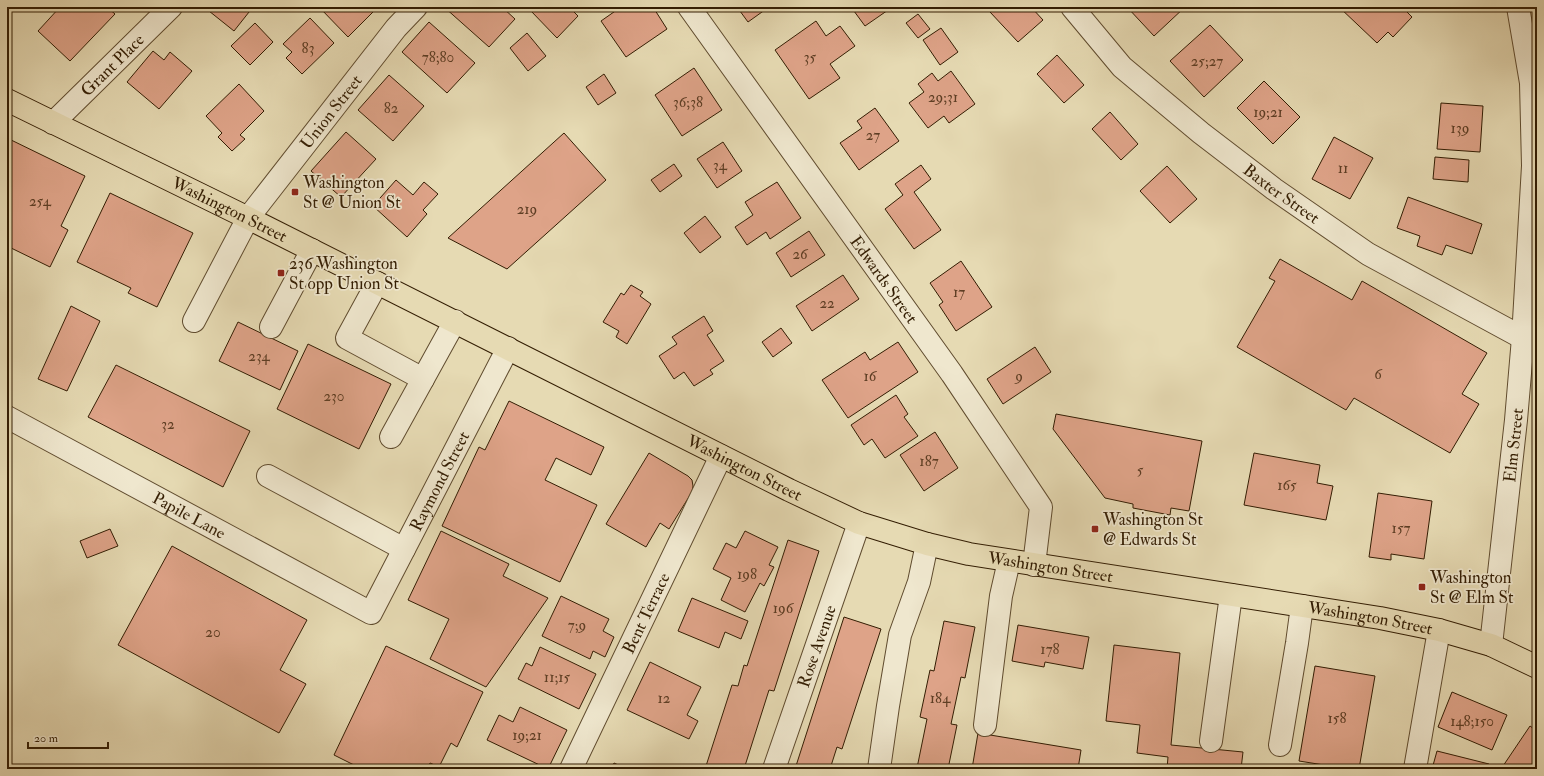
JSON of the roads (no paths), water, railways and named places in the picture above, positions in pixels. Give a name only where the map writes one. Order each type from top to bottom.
[{"type":"main road","name":"Washington Street","points":[[7,100],[248,218],[720,456],[859,523],[928,544],[969,554],[1380,618],[1439,630],[1491,644],[1537,667]]},
{"type":"street","name":"Grant Place","points":[[54,123],[171,7]]},
{"type":"street","name":"Union Street","points":[[194,321],[248,218],[396,28],[416,7]]},
{"type":"street","name":"Edwards Street","points":[[689,7],[952,374],[1041,507],[1034,565]]},
{"type":"street","name":"Baxter Street","points":[[1072,7],[1122,67],[1201,133],[1274,190],[1368,254],[1523,338]]},
{"type":"street","name":"Elm Street","points":[[1491,644],[1516,420],[1523,338],[1533,166],[1531,83],[1518,7]]},
{"type":"street","points":[[271,327],[312,250]]},
{"type":"street","points":[[377,283],[347,338],[423,379]]},
{"type":"street","points":[[391,438],[455,322]]},
{"type":"street","name":"Raymond Street","points":[[372,613],[508,348]]},
{"type":"street","name":"Papile Lane","points":[[7,417],[372,613]]},
{"type":"street","name":"Bent Terrace","points":[[571,769],[720,456]]},
{"type":"street","points":[[268,476],[404,549]]},
{"type":"street","name":"Rose Avenue","points":[[774,769],[859,523]]},
{"type":"street","points":[[879,769],[900,635],[919,582],[928,544]]},
{"type":"street","points":[[985,725],[1001,596],[1009,561]]},
{"type":"street","points":[[1211,741],[1231,595]]},
{"type":"street","points":[[1280,745],[1302,606]]},
{"type":"street","points":[[1415,769],[1439,630]]},
{"type":"place","name":"Washington St @ Union St","points":[[295,192]]},
{"type":"place","name":"236 Washington St opp Union St","points":[[281,273]]},
{"type":"place","name":"Washington St @ Edwards St","points":[[1095,529]]},
{"type":"place","name":"Washington St @ Elm St","points":[[1422,587]]}]
